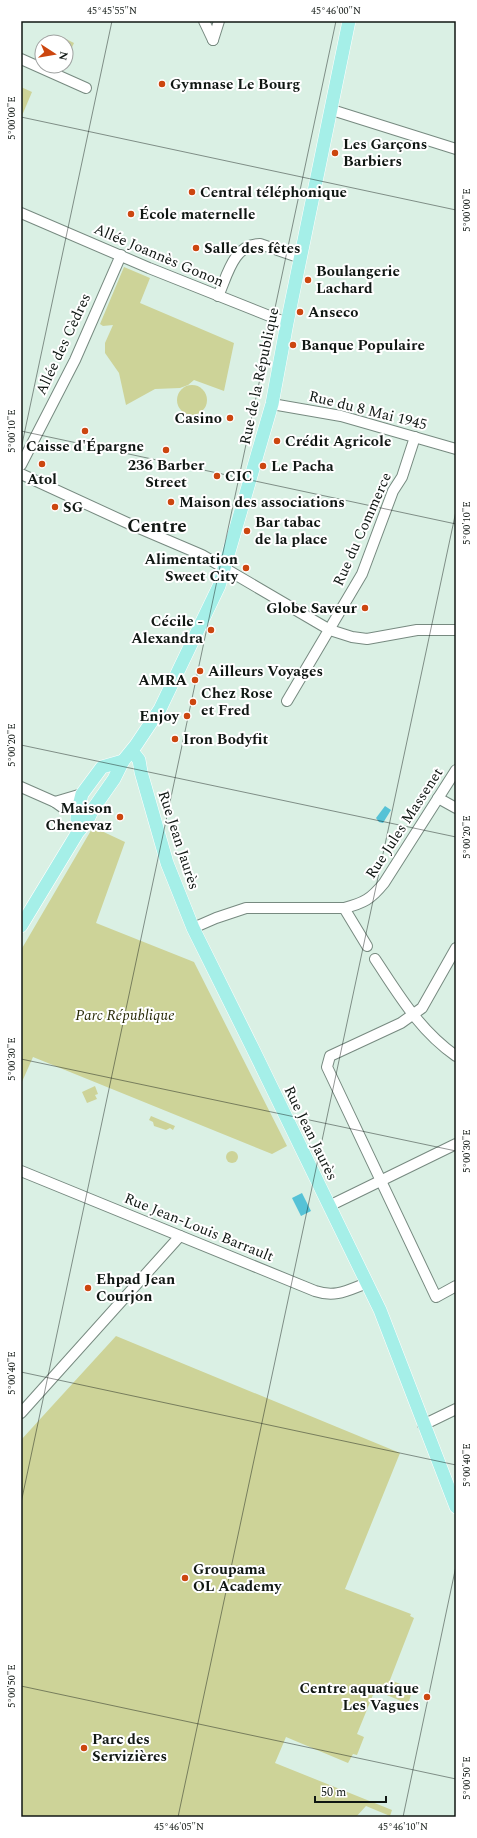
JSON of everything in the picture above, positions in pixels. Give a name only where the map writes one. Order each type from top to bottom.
[{"type":"main road","name":"Rue de la République","points":[[21,926],[80,829],[86,823],[93,809],[114,779],[123,761],[132,751],[160,709],[219,586],[272,404],[287,323],[332,110],[349,21]]},
{"type":"main road","name":"Rue Jean Jaurès","points":[[132,751],[139,760],[141,772],[167,863],[193,928],[380,1310],[423,1425],[456,1507]]},
{"type":"main road","points":[[80,829],[77,819],[82,794],[102,768],[111,763],[123,761],[133,769],[141,772]]},
{"type":"main road","points":[[102,768],[110,771],[114,779]]},
{"type":"street","points":[[204,21],[213,40],[219,21]]},
{"type":"street","points":[[21,59],[86,88]]},
{"type":"street","points":[[332,110],[456,149]]},
{"type":"street","name":"Allée Joannès Gonon","points":[[21,213],[218,296],[287,323]]},
{"type":"street","points":[[218,296],[237,254],[255,244],[260,244],[301,258]]},
{"type":"street","name":"Allée des Cèdres","points":[[21,465],[75,360],[121,255]]},
{"type":"street","name":"Rue du 8 Mai 1945","points":[[272,404],[320,411],[456,449]]},
{"type":"street","name":"Rue du Commerce","points":[[287,701],[362,574],[393,491],[402,477],[416,437]]},
{"type":"street","points":[[21,474],[134,526],[202,555],[330,630],[352,637],[366,639],[417,630],[456,630]]},
{"type":"street","name":"Rue Jules Massenet","points":[[193,928],[216,918],[246,908],[344,908],[359,904],[372,897],[384,883],[456,770]]},
{"type":"street","points":[[21,787],[55,802],[62,807],[78,810],[93,809]]},
{"type":"street","points":[[55,802],[82,794]]},
{"type":"street","points":[[438,798],[456,808]]},
{"type":"street","points":[[344,908],[368,946]]},
{"type":"street","points":[[456,948],[422,1008],[413,1016],[330,1056],[327,1067],[436,1297],[456,1286]]},
{"type":"street","points":[[375,959],[413,1016],[440,1044],[456,1056]]},
{"type":"street","points":[[329,1206],[456,1144]]},
{"type":"street","name":"Rue Jean-Louis Barrault","points":[[21,1170],[324,1294],[338,1294],[367,1283]]},
{"type":"street","points":[[21,1413],[180,1236]]},
{"type":"street","points":[[423,1425],[456,1409]]},
{"type":"green space","points":[[21,87],[32,92],[21,118]]},
{"type":"green space","points":[[124,267],[150,278],[140,303],[234,343],[224,391],[194,380],[188,385],[180,388],[155,389],[126,405],[119,373],[105,353],[105,343],[113,325],[103,326],[100,324]]},
{"type":"green space","points":[[192,385],[198,386],[206,394],[206,406],[198,414],[192,415],[186,414],[178,406],[177,400],[178,394],[186,386]]},
{"type":"green space","name":"Parc République","points":[[93,827],[125,842],[96,923],[194,962],[287,1146],[272,1154],[33,1057],[21,1084],[21,950]]},
{"type":"green space","points":[[95,1086],[98,1094],[95,1095],[97,1099],[87,1103],[82,1092]]},
{"type":"green space","points":[[151,1116],[175,1126],[173,1130],[170,1128],[166,1130],[154,1126],[153,1122],[149,1120]]},
{"type":"green space","points":[[230,1151],[234,1151],[238,1157],[234,1163],[230,1163],[226,1159],[226,1155]]},
{"type":"green space","name":"Groupama OL Academy","points":[[116,1336],[400,1453],[345,1589],[411,1614],[410,1616],[414,1618],[390,1680],[413,1689],[408,1704],[375,1690],[357,1734],[364,1737],[357,1755],[353,1754],[348,1763],[286,1737],[275,1763],[392,1810],[390,1816],[366,1806],[356,1817],[21,1817],[21,1440]]},
{"type":"water","points":[[385,806],[391,810],[383,823],[379,822],[376,818]]},
{"type":"water","points":[[302,1193],[311,1211],[301,1216],[292,1198]]},
{"type":"place","name":"Gymnase Le Bourg","points":[[162,84]]},
{"type":"place","name":"Les Garçons Barbiers","points":[[335,153]]},
{"type":"place","name":"Central téléphonique","points":[[192,192]]},
{"type":"place","name":"École maternelle","points":[[131,214]]},
{"type":"place","name":"Salle des fêtes","points":[[196,248]]},
{"type":"place","name":"Boulangerie Lachard","points":[[308,280]]},
{"type":"place","name":"Anseco","points":[[300,312]]},
{"type":"place","name":"Banque Populaire","points":[[293,345]]},
{"type":"place","name":"Casino","points":[[230,418]]},
{"type":"place","name":"Caisse d'Épargne","points":[[85,431]]},
{"type":"place","name":"Crédit Agricole","points":[[277,441]]},
{"type":"place","name":"236 Barber Street","points":[[166,450]]},
{"type":"place","name":"Atol","points":[[42,464]]},
{"type":"place","name":"Le Pacha","points":[[263,466]]},
{"type":"place","name":"CIC","points":[[217,476]]},
{"type":"place","name":"Maison des associations","points":[[171,502]]},
{"type":"place","name":"SG","points":[[55,507]]},
{"type":"place","name":"Bar tabac de la place","points":[[247,531]]},
{"type":"place","name":"Alimentation Sweet City","points":[[246,568]]},
{"type":"place","name":"Globe Saveur","points":[[365,608]]},
{"type":"place","name":"Cécile - Alexandra","points":[[211,630]]},
{"type":"place","name":"Ailleurs Voyages","points":[[200,671]]},
{"type":"place","name":"AMRA","points":[[195,680]]},
{"type":"place","name":"Chez Rose et Fred","points":[[193,702]]},
{"type":"place","name":"Enjoy","points":[[187,716]]},
{"type":"place","name":"Iron Bodyfit","points":[[175,739]]},
{"type":"place","name":"Maison Chenevaz","points":[[120,817]]},
{"type":"place","name":"Ehpad Jean Courjon","points":[[88,1288]]},
{"type":"place","name":"Groupama OL Academy","points":[[185,1578]]},
{"type":"place","name":"Centre aquatique Les Vagues","points":[[427,1697]]},
{"type":"place","name":"Parc des Servizières","points":[[84,1748]]},
{"type":"district","name":"Centre","points":[[157,525]]}]
